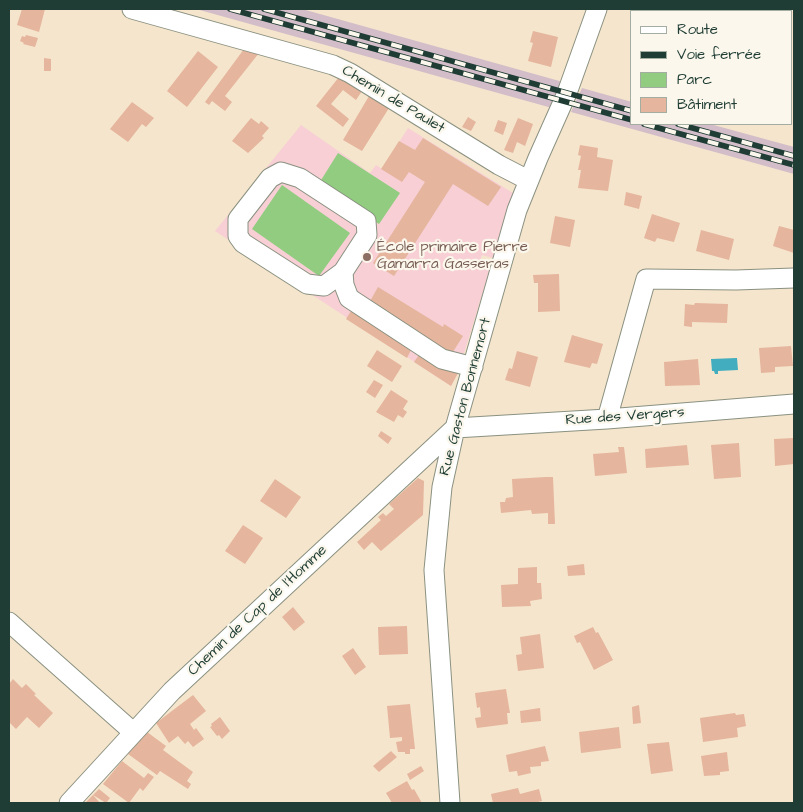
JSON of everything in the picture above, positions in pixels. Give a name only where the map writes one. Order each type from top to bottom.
[{"type":"street","name":"Chemin de Paulet","points":[[132,9],[333,65],[350,73],[499,165],[528,180]]},
{"type":"street","name":"Rue Gaston Bonnemort","points":[[450,803],[434,570],[442,487],[455,428],[509,236],[528,180],[567,93],[597,9]]},
{"type":"street","points":[[343,272],[324,286],[307,284],[244,243],[238,236],[238,219],[270,178],[281,172],[300,178],[366,222],[367,235],[343,272],[344,285],[349,298],[442,359],[473,367]]},
{"type":"street","points":[[607,420],[646,280],[794,278]]},
{"type":"street","name":"Rue des Vergers","points":[[455,428],[607,420],[794,404]]},
{"type":"street","name":"Chemin de Cap de l'Homme","points":[[69,803],[172,691],[455,428]]},
{"type":"street","points":[[9,622],[133,732]]},
{"type":"shaded area","points":[[196,9],[302,9],[563,82],[552,108]]},
{"type":"shaded area","points":[[582,88],[630,101],[630,125],[714,125],[794,147],[794,174],[571,112]]},
{"type":"shaded area","name":"École primaire Pierre Gamarra Gasseras","points":[[301,125],[370,173],[376,165],[382,169],[408,128],[513,193],[493,258],[482,255],[479,265],[490,269],[458,373],[451,386],[215,231]]},
{"type":"green space","points":[[338,153],[400,193],[379,224],[318,185]]},
{"type":"green space","points":[[282,185],[350,233],[319,276],[252,229]]},
{"type":"water","points":[[737,358],[738,370],[718,371],[718,374],[712,371],[711,359]]},
{"type":"building","points":[[22,9],[45,9],[39,32],[17,25]]},
{"type":"building","points":[[533,31],[558,37],[551,67],[528,61],[533,43],[530,42]]},
{"type":"building","points":[[26,35],[38,38],[35,47],[23,44],[20,41],[22,36],[25,37]]},
{"type":"building","points":[[244,49],[259,53],[225,96],[232,102],[225,111],[212,101],[209,105],[205,102]]},
{"type":"building","points":[[198,51],[218,67],[187,107],[167,91]]},
{"type":"building","points":[[44,58],[51,59],[51,71],[44,71]]},
{"type":"building","points":[[339,77],[362,91],[356,100],[343,90],[331,104],[349,119],[343,127],[316,106]]},
{"type":"building","points":[[369,96],[389,108],[362,151],[343,140]]},
{"type":"building","points":[[132,102],[154,118],[146,127],[142,124],[128,142],[110,129]]},
{"type":"building","points":[[468,117],[476,122],[471,131],[462,127]]},
{"type":"building","points":[[251,118],[259,124],[261,121],[269,128],[262,136],[264,138],[248,153],[232,141]]},
{"type":"building","points":[[518,118],[533,124],[525,146],[517,142],[513,153],[504,150]]},
{"type":"building","points":[[498,120],[507,123],[503,135],[494,131]]},
{"type":"building","points":[[423,138],[501,187],[488,206],[453,184],[394,276],[373,263],[425,182],[409,172],[402,182],[381,169],[399,141],[415,150]]},
{"type":"building","points":[[580,145],[598,148],[597,157],[613,160],[608,191],[578,188],[581,170],[578,170],[581,156],[578,155]]},
{"type":"building","points":[[626,192],[642,196],[639,209],[624,205]]},
{"type":"building","points":[[652,214],[680,223],[674,242],[657,238],[655,242],[644,238]]},
{"type":"building","points":[[555,216],[575,220],[570,247],[550,243]]},
{"type":"building","points":[[779,226],[794,230],[794,253],[773,246]]},
{"type":"building","points":[[701,230],[734,239],[729,260],[696,251]]},
{"type":"building","points":[[559,274],[560,311],[538,312],[538,283],[534,283],[533,275]]},
{"type":"building","points":[[378,287],[443,327],[444,324],[463,336],[449,358],[369,303]]},
{"type":"building","points":[[695,303],[728,304],[727,323],[692,322],[692,327],[684,326],[685,304],[694,305]]},
{"type":"building","points":[[351,311],[411,350],[407,358],[346,319]]},
{"type":"building","points":[[572,335],[603,344],[597,364],[592,363],[590,368],[564,362]]},
{"type":"building","points":[[791,346],[793,366],[775,367],[775,372],[761,373],[759,348]]},
{"type":"building","points":[[377,350],[402,366],[392,382],[367,366]]},
{"type":"building","points":[[517,351],[538,357],[530,387],[505,380],[509,368],[512,369]]},
{"type":"building","points":[[421,352],[458,373],[451,386],[414,362]]},
{"type":"building","points":[[698,359],[700,385],[665,386],[664,362]]},
{"type":"building","points":[[374,380],[383,385],[375,398],[366,392]]},
{"type":"building","points":[[391,390],[408,401],[403,409],[407,412],[403,418],[398,415],[394,422],[376,412]]},
{"type":"building","points":[[381,431],[392,438],[388,444],[378,436]]},
{"type":"building","points":[[794,438],[794,464],[775,466],[774,439]]},
{"type":"building","points":[[739,443],[741,477],[714,479],[711,445]]},
{"type":"building","points":[[687,445],[689,465],[646,468],[645,449]]},
{"type":"building","points":[[618,447],[624,447],[627,473],[595,476],[593,454],[619,452]]},
{"type":"building","points":[[553,477],[555,524],[548,524],[548,513],[532,514],[531,510],[501,513],[500,502],[505,502],[506,498],[513,497],[512,479]]},
{"type":"building","points":[[418,478],[424,481],[423,515],[381,551],[372,542],[364,550],[357,542],[381,520],[378,517],[383,513],[386,516],[394,509],[389,504]]},
{"type":"building","points":[[275,479],[301,497],[286,518],[260,501]]},
{"type":"building","points":[[243,525],[263,538],[245,564],[225,551]]},
{"type":"building","points":[[584,564],[585,575],[568,576],[567,566]]},
{"type":"building","points":[[537,567],[537,583],[541,583],[542,599],[530,601],[531,606],[502,607],[501,585],[518,584],[518,568]]},
{"type":"building","points":[[293,607],[305,622],[294,631],[282,617]]},
{"type":"building","points":[[407,626],[408,654],[379,655],[378,627]]},
{"type":"building","points":[[593,627],[596,633],[598,632],[613,660],[594,670],[580,642],[577,643],[574,636]]},
{"type":"building","points":[[540,634],[544,668],[518,671],[516,655],[522,654],[520,637]]},
{"type":"building","points":[[353,648],[366,667],[355,675],[342,656]]},
{"type":"building","points":[[13,679],[22,688],[26,684],[36,694],[34,695],[53,713],[39,728],[27,717],[16,729],[9,722],[9,684]]},
{"type":"building","points":[[506,689],[510,713],[507,713],[508,724],[477,728],[475,718],[481,717],[480,707],[477,708],[475,693]]},
{"type":"building","points":[[193,695],[206,711],[190,724],[194,730],[196,728],[204,739],[193,747],[188,741],[185,744],[178,736],[169,743],[156,723]]},
{"type":"building","points":[[410,704],[415,749],[410,749],[410,754],[405,754],[405,752],[398,752],[396,742],[402,741],[402,737],[390,738],[387,706]]},
{"type":"building","points":[[639,705],[641,723],[633,724],[632,707]]},
{"type":"building","points":[[540,708],[541,721],[521,723],[520,711]]},
{"type":"building","points":[[735,713],[736,715],[744,714],[746,726],[737,728],[738,737],[703,742],[700,718]]},
{"type":"building","points":[[220,717],[230,731],[222,739],[210,727]]},
{"type":"building","points":[[619,727],[621,748],[581,753],[579,732]]},
{"type":"building","points":[[147,732],[166,746],[163,750],[193,772],[187,781],[191,784],[188,789],[160,771],[157,775],[128,754]]},
{"type":"building","points":[[669,742],[673,771],[651,774],[647,744]]},
{"type":"building","points":[[545,746],[549,761],[541,762],[541,766],[530,767],[531,773],[518,776],[517,771],[509,772],[506,755]]},
{"type":"building","points":[[391,751],[397,757],[379,772],[373,766]]},
{"type":"building","points":[[727,752],[729,771],[720,772],[720,775],[704,776],[701,756]]},
{"type":"building","points":[[122,761],[144,778],[148,773],[154,777],[143,791],[140,788],[129,803],[103,784]]},
{"type":"building","points":[[421,766],[424,771],[410,780],[407,774]]},
{"type":"building","points":[[407,781],[422,803],[392,803],[386,793]]},
{"type":"building","points":[[518,788],[520,794],[539,789],[542,801],[533,803],[493,803],[491,794]]},
{"type":"building","points":[[99,789],[110,798],[106,803],[93,795]]},
{"type":"building","points":[[93,795],[100,803],[85,803]]},
{"type":"railway","points":[[230,9],[630,119]]},
{"type":"railway","points":[[264,9],[630,110]]},
{"type":"railway","points":[[648,125],[794,165]]},
{"type":"railway","points":[[682,125],[794,156]]},
{"type":"place","name":"École primaire Pierre Gamarra Gasseras","points":[[367,257]]}]
